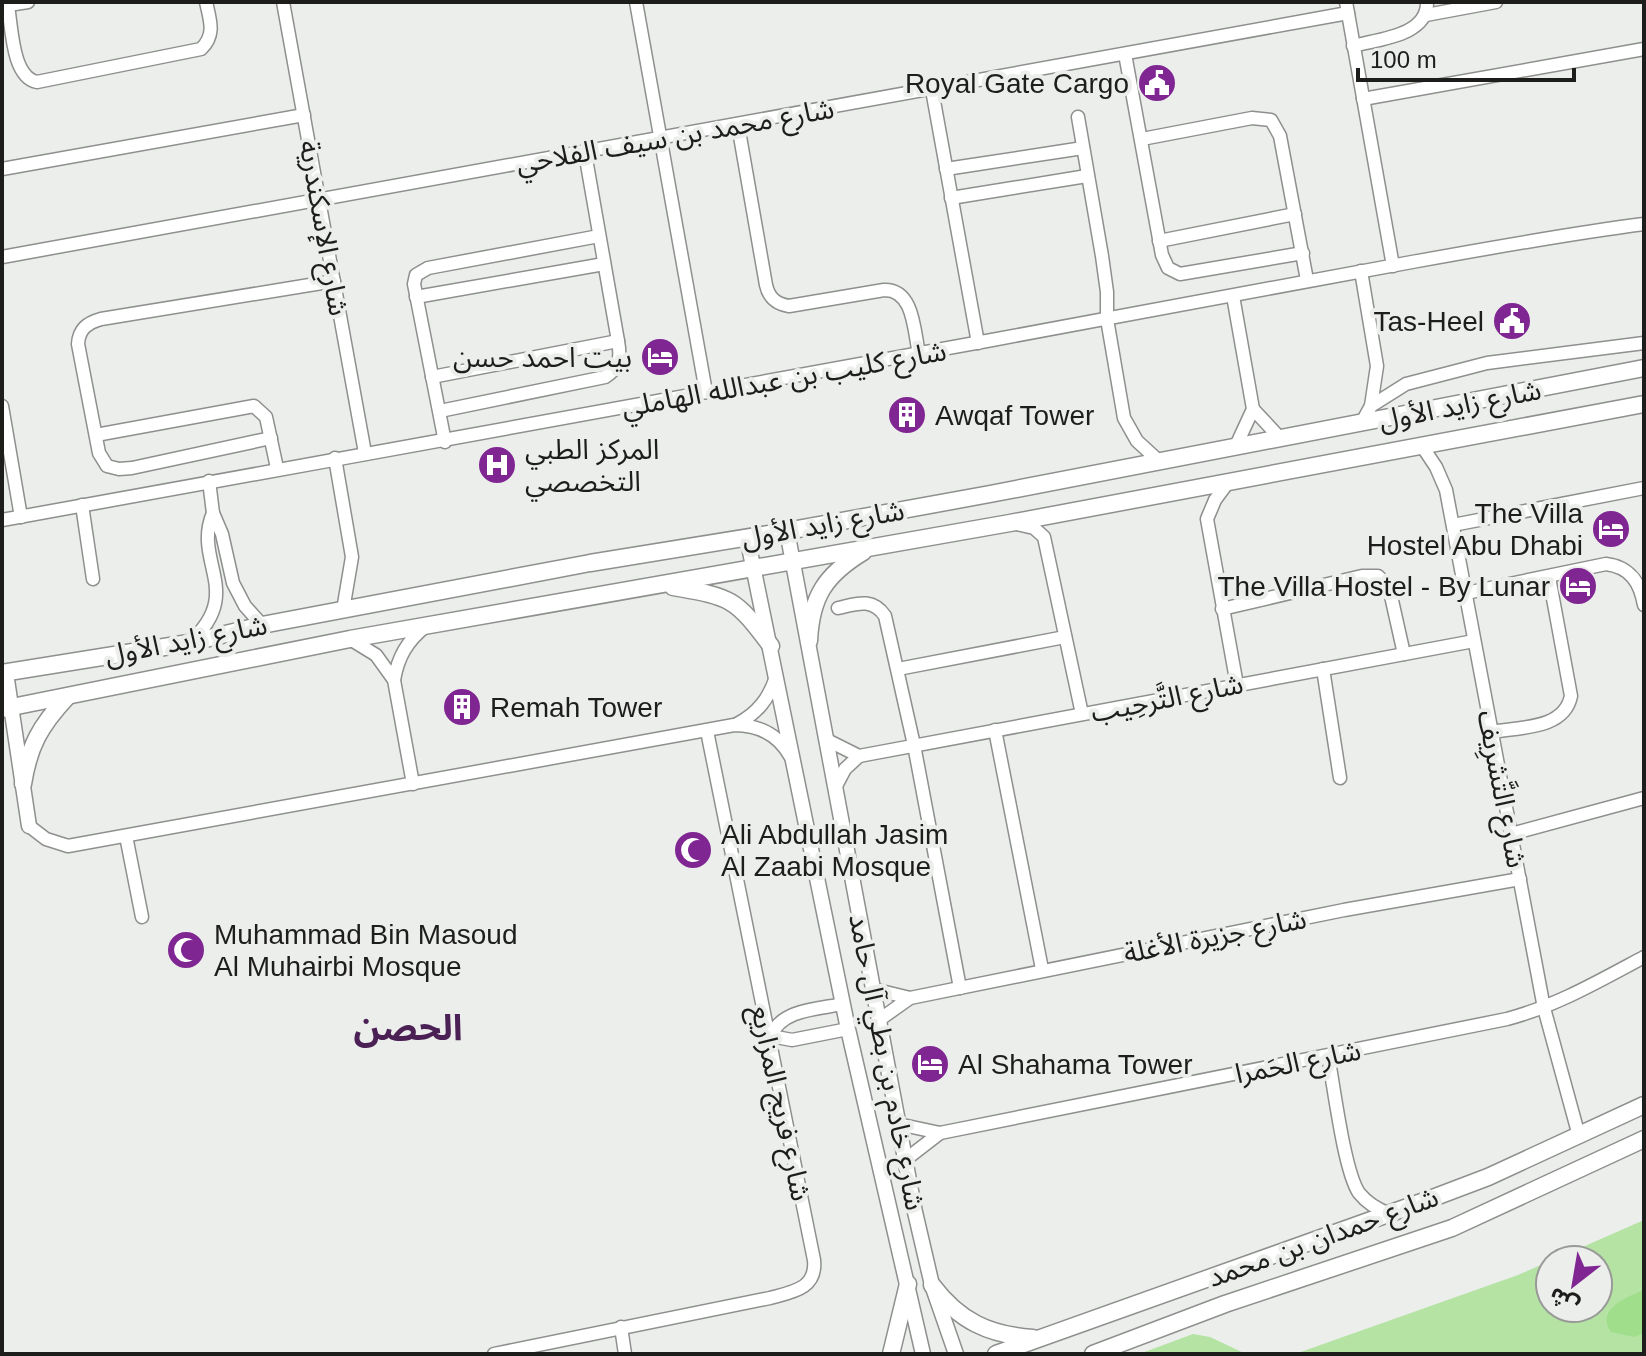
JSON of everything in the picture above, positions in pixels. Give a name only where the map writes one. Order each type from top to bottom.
[{"type":"main road","name":"شارع زايد الأول","points":[[4,673],[189,643],[262,625],[590,563],[787,531],[1160,462],[1644,368]]},
{"type":"main road","name":"شارع زايد الأول","points":[[7,708],[350,639],[1010,523],[1644,404]]},
{"type":"main road","points":[[809,641],[812,609],[821,588],[843,566],[872,547]]},
{"type":"main road","points":[[660,585],[716,595],[733,602],[747,614],[771,646]]},
{"type":"main road","points":[[23,784],[34,741],[44,723],[67,697]]},
{"type":"main road","name":"شارع حمدان بن محمد","points":[[996,1354],[1488,1177],[1644,1105]]},
{"type":"main road","name":"شارع حمدان بن محمد","points":[[1093,1354],[1225,1304],[1452,1228],[1644,1139]]},
{"type":"main road","points":[[891,1354],[908,1284]]},
{"type":"main road","points":[[932,1285],[950,1306],[977,1326],[996,1334],[1038,1339]]},
{"type":"street","points":[[28,2],[5,6],[20,70],[32,81],[201,49],[212,32],[206,2]]},
{"type":"street","name":"شارع الإسكندرية","points":[[283,2],[365,453]]},
{"type":"street","points":[[636,2],[706,392]]},
{"type":"street","points":[[1353,46],[1413,29],[1426,9],[1496,2]]},
{"type":"street","points":[[1347,8],[1393,266]]},
{"type":"street","name":"شارع محمد بن سيف الفلاحي","points":[[2,257],[932,90],[1347,8]]},
{"type":"street","points":[[1363,99],[1644,49]]},
{"type":"street","points":[[1125,54],[1159,241],[1168,268],[1180,274],[1303,253]]},
{"type":"street","points":[[932,90],[978,343]]},
{"type":"street","points":[[2,169],[304,115]]},
{"type":"street","points":[[1078,117],[1124,418],[1137,441],[1160,462]]},
{"type":"street","points":[[1142,139],[1252,118],[1271,120],[1280,136],[1307,280]]},
{"type":"street","points":[[738,125],[766,285],[771,298],[789,306],[884,290],[898,292],[907,302],[919,354]]},
{"type":"street","points":[[946,169],[1083,148]]},
{"type":"street","points":[[440,411],[605,377],[618,366],[619,345],[585,153]]},
{"type":"street","points":[[951,198],[1087,176]]},
{"type":"street","points":[[1159,241],[1295,214]]},
{"type":"street","name":"شارع كليب بن عبدالله الهاملي","points":[[2,520],[277,468],[445,442],[1307,280],[1592,230],[1644,224]]},
{"type":"street","points":[[445,442],[415,293],[416,275],[423,269],[599,236]]},
{"type":"street","points":[[415,293],[604,264]]},
{"type":"street","points":[[1361,271],[1377,366],[1371,406],[1361,424]]},
{"type":"street","points":[[271,438],[119,469],[104,462],[99,453],[78,344],[81,331],[101,319],[334,281]]},
{"type":"street","points":[[1233,296],[1253,409],[1281,439]]},
{"type":"street","points":[[1371,406],[1406,384],[1487,363],[1644,343]]},
{"type":"street","points":[[432,377],[619,345]]},
{"type":"street","points":[[1377,366],[1389,378],[1406,384]]},
{"type":"street","points":[[2,406],[21,517]]},
{"type":"street","points":[[96,435],[248,406],[263,413],[277,468]]},
{"type":"street","points":[[1235,448],[1253,409]]},
{"type":"street","name":"شارع التَّشرِيف","points":[[1422,446],[1443,482],[1453,525],[1544,1008],[1579,1136]]},
{"type":"street","points":[[335,458],[352,557],[343,610]]},
{"type":"street","points":[[209,481],[213,513],[222,534],[233,583],[245,606],[262,625]]},
{"type":"street","points":[[1229,481],[1215,500],[1207,519],[1237,685]]},
{"type":"street","points":[[1453,525],[1644,488]]},
{"type":"street","points":[[82,505],[93,579]]},
{"type":"street","points":[[189,643],[211,617],[217,596],[208,534],[213,513]]},
{"type":"street","points":[[1010,523],[1034,528],[1044,537],[1082,714]]},
{"type":"street","name":"شارع خادم بن بطي آل حامد","points":[[787,531],[905,1160],[932,1285],[956,1354]]},
{"type":"street","name":"شارع خادم بن بطي آل حامد","points":[[747,537],[848,1029],[923,1354]]},
{"type":"street","points":[[1466,593],[1596,566],[1617,566],[1634,578],[1640,587],[1644,605]]},
{"type":"street","points":[[1222,609],[1362,576],[1378,576],[1389,587],[1404,654]]},
{"type":"street","points":[[1490,732],[1555,721],[1569,706],[1571,696],[1549,577]]},
{"type":"street","points":[[838,608],[866,602],[882,610],[914,745],[960,988]]},
{"type":"street","points":[[394,680],[407,644],[426,626]]},
{"type":"street","points":[[898,669],[1065,637]]},
{"type":"street","points":[[350,639],[376,655],[394,680],[413,784]]},
{"type":"street","name":"شارع التَّرحِيب","points":[[859,756],[1474,641]]},
{"type":"street","points":[[1323,669],[1340,778]]},
{"type":"street","points":[[4,673],[7,708],[29,826],[46,839],[68,846],[734,725],[746,725],[768,733],[778,740],[792,759]]},
{"type":"street","points":[[734,725],[757,711],[776,677]]},
{"type":"street","points":[[995,730],[1042,969]]},
{"type":"street","name":"شارع فريج المزاريع","points":[[494,1354],[795,1292],[809,1283],[815,1268],[707,731]]},
{"type":"street","points":[[827,740],[859,756],[845,769],[836,786]]},
{"type":"street","points":[[1511,834],[1644,798]]},
{"type":"street","points":[[126,836],[142,917]]},
{"type":"street","name":"شارع جزيرة الأغلة","points":[[879,1020],[910,998],[1042,969],[1520,879]]},
{"type":"street","name":"شارع الحَمرا","points":[[898,1124],[940,1133],[1507,1019],[1544,1008],[1644,957]]},
{"type":"street","name":"شارع جزيرة الأغلة","points":[[873,989],[910,998]]},
{"type":"street","points":[[843,1004],[785,1018],[771,1036],[792,1040],[848,1029]]},
{"type":"street","points":[[1328,1056],[1353,1181],[1365,1199],[1390,1214]]},
{"type":"street","name":"شارع الحَمرا","points":[[905,1160],[940,1133]]},
{"type":"street","points":[[621,1327],[625,1354]]},
{"type":"shaded area","points":[[1644,1220],[1644,1354],[1295,1354],[1534,1268],[1534,1324],[1614,1324],[1614,1244],[1589,1244]]},
{"type":"shaded area","points":[[1644,1290],[1644,1333],[1634,1337],[1611,1332],[1607,1324],[1614,1324],[1614,1306]]},
{"type":"shaded area","points":[[1193,1334],[1210,1337],[1246,1354],[1139,1354]]},
{"type":"place","name":"Royal Gate Cargo","points":[[1157,83]]},
{"type":"place","name":"Tas-Heel","points":[[1512,321]]},
{"type":"place","name":"بيت احمد حسن","points":[[660,357]]},
{"type":"place","name":"Awqaf Tower","points":[[907,415]]},
{"type":"place","name":"المركز الطبي التخصصي","points":[[497,465]]},
{"type":"place","name":"The Villa Hostel Abu Dhabi","points":[[1611,529]]},
{"type":"place","name":"The Villa Hostel - By Lunar","points":[[1578,586]]},
{"type":"place","name":"Remah Tower","points":[[462,707]]},
{"type":"place","name":"Ali Abdullah Jasim Al Zaabi Mosque","points":[[693,850]]},
{"type":"place","name":"Muhammad Bin Masoud Al Muhairbi Mosque","points":[[186,950]]},
{"type":"place","name":"Al Shahama Tower","points":[[930,1064]]},
{"type":"district","name":"الحصن","points":[[408,1027]]}]
